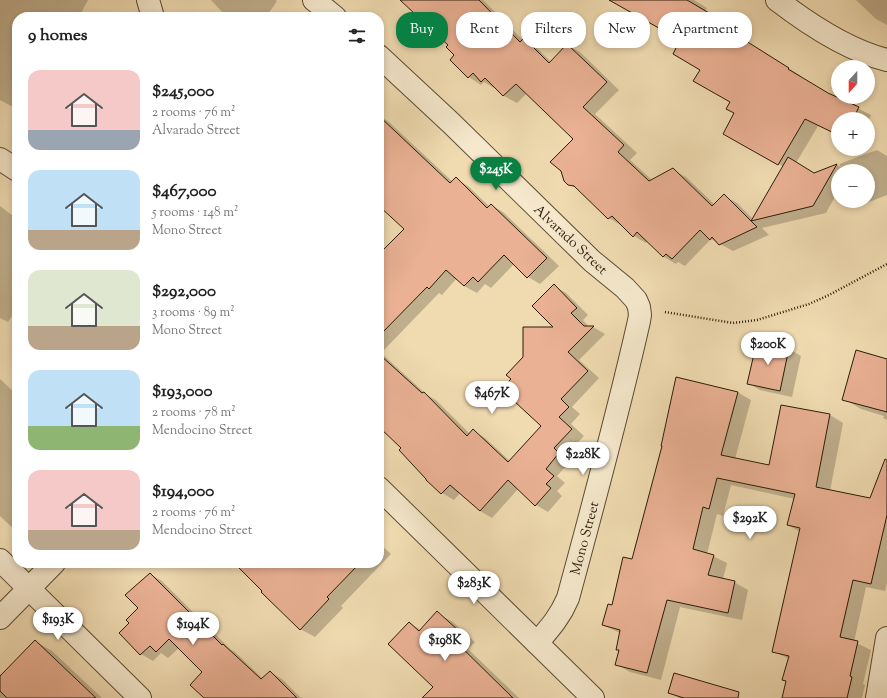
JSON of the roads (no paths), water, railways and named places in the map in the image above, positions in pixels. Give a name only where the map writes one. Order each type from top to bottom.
[{"type":"street","points":[[148,0],[152,12]]},
{"type":"street","points":[[314,0],[328,12]]},
{"type":"street","points":[[777,0],[802,18],[844,43],[887,60]]},
{"type":"street","name":"Alvarado Street","points":[[384,61],[451,123],[592,261],[626,288],[636,300],[639,308]]},
{"type":"street","points":[[0,159],[12,167]]},
{"type":"street","name":"Mono Street","points":[[537,643],[554,624],[562,612],[568,598],[598,489],[630,362],[640,315],[639,308]]},
{"type":"street","points":[[384,493],[593,698]]},
{"type":"street","points":[[0,560],[140,698]]},
{"type":"street","points":[[0,618],[49,568]]},
{"type":"street","points":[[877,698],[887,638]]}]
